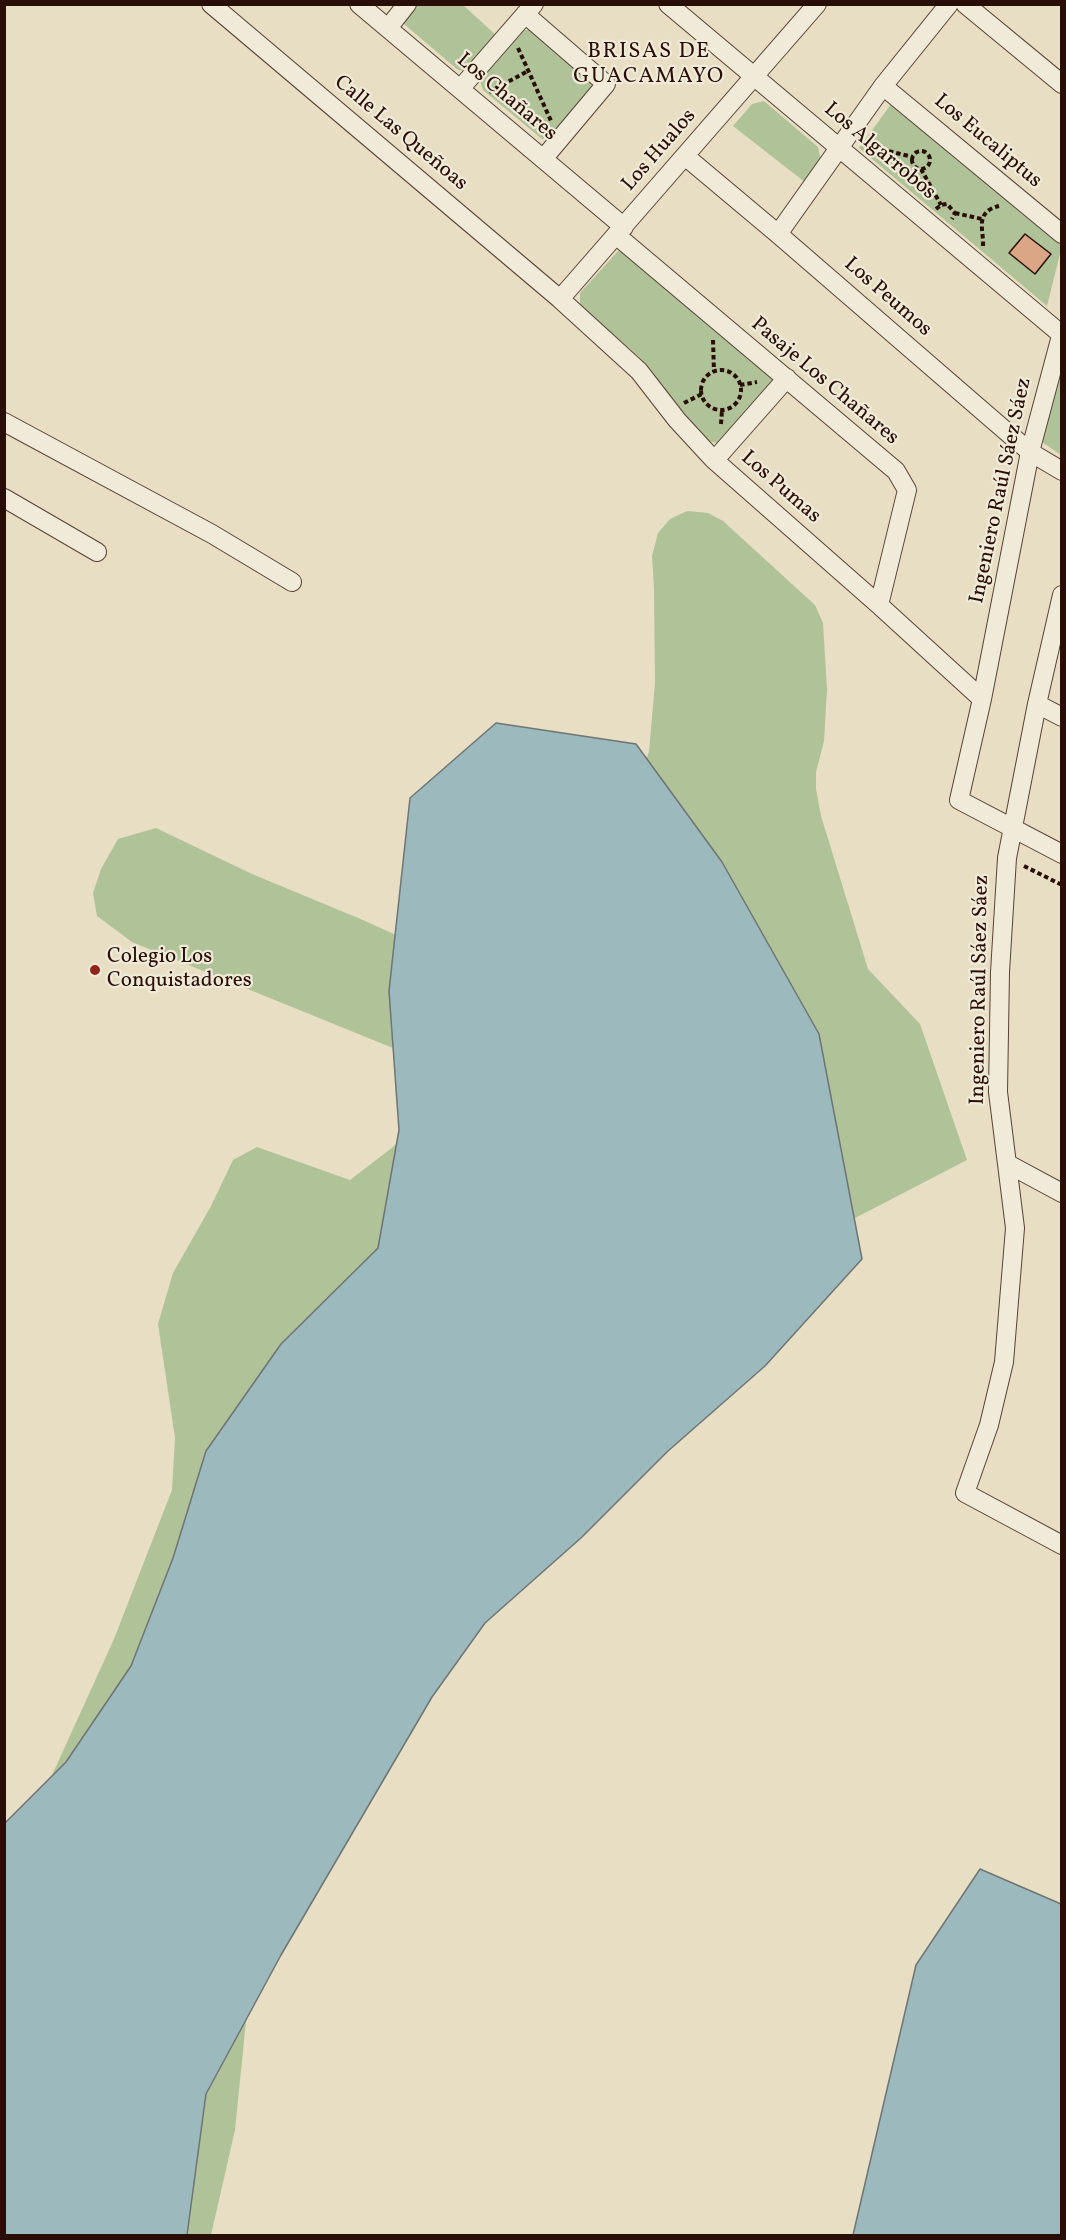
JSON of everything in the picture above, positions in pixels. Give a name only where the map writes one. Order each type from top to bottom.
[{"type":"street","name":"Calle Las Queñoas","points":[[212,4],[560,298]]},
{"type":"street","name":"Los Chañares","points":[[359,4],[543,159],[620,231]]},
{"type":"street","points":[[388,28],[407,4]]},
{"type":"street","name":"Los Algarrobos","points":[[668,4],[1061,333]]},
{"type":"street","name":"Los Hualos","points":[[560,298],[817,4]]},
{"type":"street","points":[[778,234],[884,86],[949,4]]},
{"type":"street","points":[[964,4],[1062,84]]},
{"type":"street","points":[[466,95],[511,31],[530,9],[606,84],[543,159]]},
{"type":"street","name":"Los Eucaliptus","points":[[884,86],[1062,234]]},
{"type":"street","name":"Los Peumos","points":[[685,156],[1030,452],[1062,471]]},
{"type":"street","name":"Pasaje Los Chañares","points":[[620,231],[723,327],[896,471],[908,490],[879,605]]},
{"type":"street","name":"Los Pumas","points":[[560,298],[639,371],[676,420],[713,459],[982,699]]},
{"type":"street","name":"Ingeniero Raúl Sáez Sáez","points":[[1013,829],[959,800],[982,699],[1030,452],[1061,333]]},
{"type":"street","points":[[713,459],[787,378]]},
{"type":"street","points":[[4,422],[212,534],[292,582]]},
{"type":"street","points":[[4,498],[97,552]]},
{"type":"street","name":"Ingeniero Raúl Sáez Sáez","points":[[1061,600],[1037,705],[1007,858],[1000,972],[998,1092],[1015,1228],[1004,1362],[989,1425],[965,1493],[1062,1545]]},
{"type":"street","points":[[1037,705],[1062,717]]},
{"type":"street","points":[[1013,829],[1062,854]]},
{"type":"street","points":[[1008,1164],[1062,1193]]},
{"type":"path","points":[[511,31],[560,139]]},
{"type":"path","points":[[466,95],[528,71]]},
{"type":"path","points":[[839,148],[869,146],[913,158]]},
{"type":"path","points":[[921,169],[928,166],[930,160],[928,155],[920,152],[913,158],[913,165],[921,169],[941,205]]},
{"type":"path","points":[[982,268],[984,241],[980,225],[982,219],[994,207],[1026,204]]},
{"type":"path","points":[[955,213],[982,219]]},
{"type":"path","points":[[713,339],[714,372]]},
{"type":"path","points":[[727,371],[738,379],[739,398],[731,407],[718,410],[707,404],[702,394],[705,380],[714,372],[727,371]]},
{"type":"path","points":[[678,407],[702,394]]},
{"type":"path","points":[[1007,858],[1062,885]]},
{"type":"green space","points":[[413,5],[463,5],[497,36],[467,71],[458,70],[404,24],[404,16]]},
{"type":"green space","points":[[532,29],[590,78],[593,89],[550,137],[542,139],[483,90],[479,78],[518,31]]},
{"type":"green space","points":[[764,101],[818,147],[821,161],[806,183],[733,126],[752,104]]},
{"type":"green space","points":[[892,103],[1061,241],[1061,250],[1047,306],[859,148]]},
{"type":"green space","points":[[618,251],[627,253],[773,375],[774,383],[717,443],[706,440],[696,433],[647,365],[580,307],[580,293]]},
{"type":"green space","points":[[1061,362],[1061,455],[1042,442]]},
{"type":"green space","points":[[687,511],[708,513],[723,521],[815,605],[823,623],[827,689],[824,741],[816,772],[816,789],[821,816],[868,969],[920,1024],[967,1160],[832,1230],[390,1580],[289,1851],[246,2021],[235,2130],[211,2235],[5,2236],[48,1784],[114,1639],[172,1490],[175,1438],[158,1324],[173,1273],[211,1206],[233,1160],[257,1147],[350,1180],[393,1147],[416,1123],[447,1070],[132,942],[97,916],[93,893],[101,869],[118,839],[156,828],[252,874],[363,920],[446,958],[631,798],[649,752],[655,683],[652,556],[658,533],[670,519]]},
{"type":"water","points":[[496,723],[636,744],[722,862],[819,1034],[862,1259],[765,1366],[668,1451],[582,1537],[485,1623],[432,1697],[281,1955],[206,2094],[187,2235],[5,2235],[5,1823],[66,1762],[131,1666],[173,1558],[206,1451],[281,1344],[378,1248],[399,1130],[389,991],[410,798]]},
{"type":"water","points":[[980,1869],[1061,1904],[1061,2235],[853,2235],[916,1965]]},
{"type":"building","points":[[1025,234],[1051,254],[1035,274],[1009,253]]},
{"type":"place","name":"Colegio Los Conquistadores","points":[[95,970]]},
{"type":"district","name":"BRISAS DE GUACAMAYO","points":[[649,66]]}]
